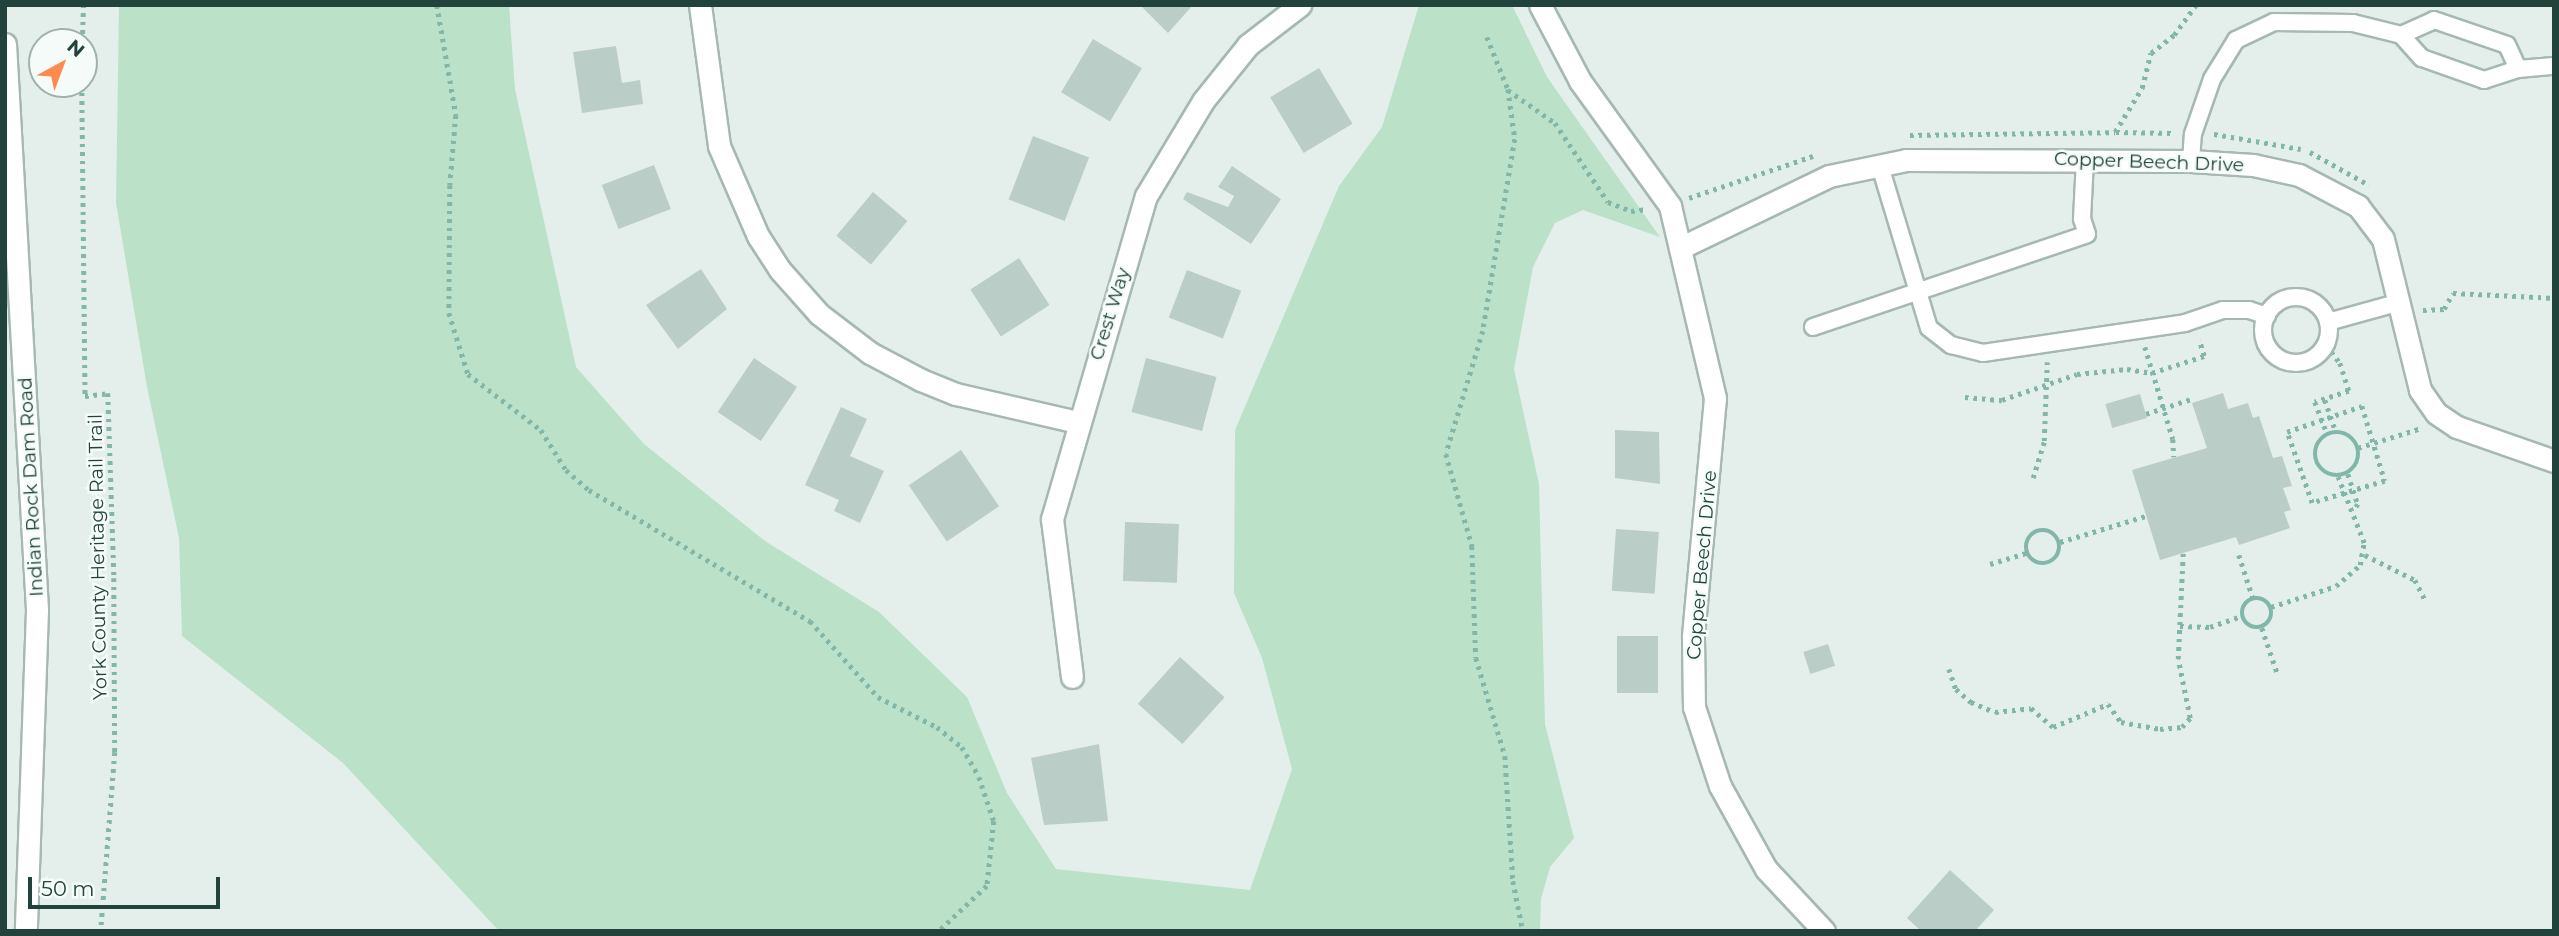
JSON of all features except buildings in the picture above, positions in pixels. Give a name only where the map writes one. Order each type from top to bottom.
[{"type":"street","points":[[700,5],[707,83],[719,146],[758,236],[780,270],[819,314],[870,353],[921,380],[956,394],[1077,422]]},
{"type":"street","name":"Crest Way","points":[[1072,677],[1052,519],[1077,422],[1146,196],[1203,101],[1248,45],[1300,5]]},
{"type":"street","name":"Copper Beech Drive","points":[[1540,5],[1580,81],[1670,206],[1715,398],[1693,637],[1694,707],[1720,786],[1766,869],[1824,931]]},
{"type":"street","name":"Indian Rock Dam Road","points":[[5,44],[37,610],[26,931]]},
{"type":"street","name":"Copper Beech Drive","points":[[1680,248],[1829,176],[1906,160],[2191,161],[2253,165],[2299,175],[2358,206],[2384,239],[2420,390],[2436,413],[2457,427],[2554,460]]},
{"type":"lane","points":[[2401,35],[2434,20],[2507,45],[2518,69]]},
{"type":"lane","points":[[2191,161],[2193,134],[2212,79],[2236,40],[2274,22],[2353,23],[2401,35],[2422,58],[2484,80],[2518,69],[2554,66]]},
{"type":"lane","points":[[1813,327],[2087,234],[2082,219],[2085,160]]},
{"type":"lane","points":[[1880,166],[1929,328],[1951,345],[1983,353],[2196,319],[2222,310],[2249,310],[2267,316]]},
{"type":"lane","points":[[2294,297],[2316,304],[2328,322],[2326,345],[2310,361],[2288,362],[2269,349],[2264,339],[2267,316],[2273,307],[2294,297]]},
{"type":"lane","points":[[2328,322],[2401,307]]},
{"type":"path","points":[[82,28],[83,5]]},
{"type":"path","points":[[437,5],[456,115],[450,185],[449,313],[468,374],[541,430],[566,470],[589,490],[810,621],[878,697],[937,727],[962,747],[979,776],[994,821],[987,886],[939,931]]},
{"type":"path","points":[[1906,135],[2115,132],[2142,88],[2151,52],[2174,35],[2196,5]]},
{"type":"path","points":[[1487,37],[1508,89],[1515,139],[1483,331],[1446,454],[1472,546],[1476,658],[1505,756],[1513,881],[1523,931]]},
{"type":"path","points":[[1508,89],[1555,123],[1608,202],[1631,211],[1670,206],[1769,167],[1820,154]]},
{"type":"path","name":"York County Heritage Rail Trail","points":[[82,98],[85,396],[108,393],[114,578],[115,752],[101,931]]},
{"type":"path","points":[[2401,307],[2444,309],[2453,293],[2554,298]]},
{"type":"path","points":[[1965,397],[2002,400],[2077,374],[2127,369],[2152,373],[2204,356],[2196,319]]},
{"type":"path","points":[[2140,329],[2164,408],[2174,457]]},
{"type":"path","points":[[2033,478],[2044,441],[2048,384],[2046,343]]},
{"type":"path","points":[[2326,345],[2340,363],[2349,391],[2315,402],[2327,434]]},
{"type":"path","points":[[2146,414],[2191,399]]},
{"type":"path","points":[[2325,400],[2336,432]]},
{"type":"path","points":[[2362,407],[2385,481],[2312,503],[2287,432],[2321,420],[2362,407]]},
{"type":"path","points":[[2358,448],[2420,429],[2436,413]]},
{"type":"path","points":[[2336,432],[2347,435],[2358,448],[2357,465],[2348,474],[2339,477],[2327,474],[2316,461],[2317,444],[2327,434],[2336,432]]},
{"type":"path","points":[[2348,474],[2358,504],[2354,512]]},
{"type":"path","points":[[2271,607],[2336,586],[2351,576],[2365,555],[2354,512],[2339,477]]},
{"type":"path","points":[[2026,553],[2029,538],[2041,530],[2060,542],[2146,516]]},
{"type":"path","points":[[1990,564],[2026,553],[2045,564],[2057,557],[2060,542]]},
{"type":"path","points":[[1949,669],[1956,689],[1971,702],[1995,712],[2031,708],[2053,726],[2108,704],[2122,722],[2170,729],[2182,727],[2190,718],[2178,659],[2183,553]]},
{"type":"path","points":[[2239,555],[2253,598]]},
{"type":"path","points":[[2365,555],[2415,580],[2425,600]]},
{"type":"path","points":[[2253,598],[2266,600],[2271,607],[2272,619],[2262,628]]},
{"type":"path","points":[[2253,598],[2243,607],[2242,616],[2248,626],[2262,628]]},
{"type":"path","points":[[2180,626],[2210,627],[2242,616]]},
{"type":"path","points":[[2262,628],[2278,675]]},
{"type":"green space","points":[[119,5],[509,5],[515,89],[576,367],[644,444],[765,541],[879,612],[967,697],[1007,793],[1056,869],[1250,890],[1292,769],[1262,658],[1234,593],[1235,430],[1339,186],[1382,127],[1419,5],[1512,5],[1547,77],[1660,237],[1583,210],[1555,223],[1533,267],[1514,369],[1539,484],[1545,724],[1574,838],[1550,867],[1541,899],[1540,931],[499,931],[343,763],[182,636],[179,538],[147,387],[116,203]]}]
